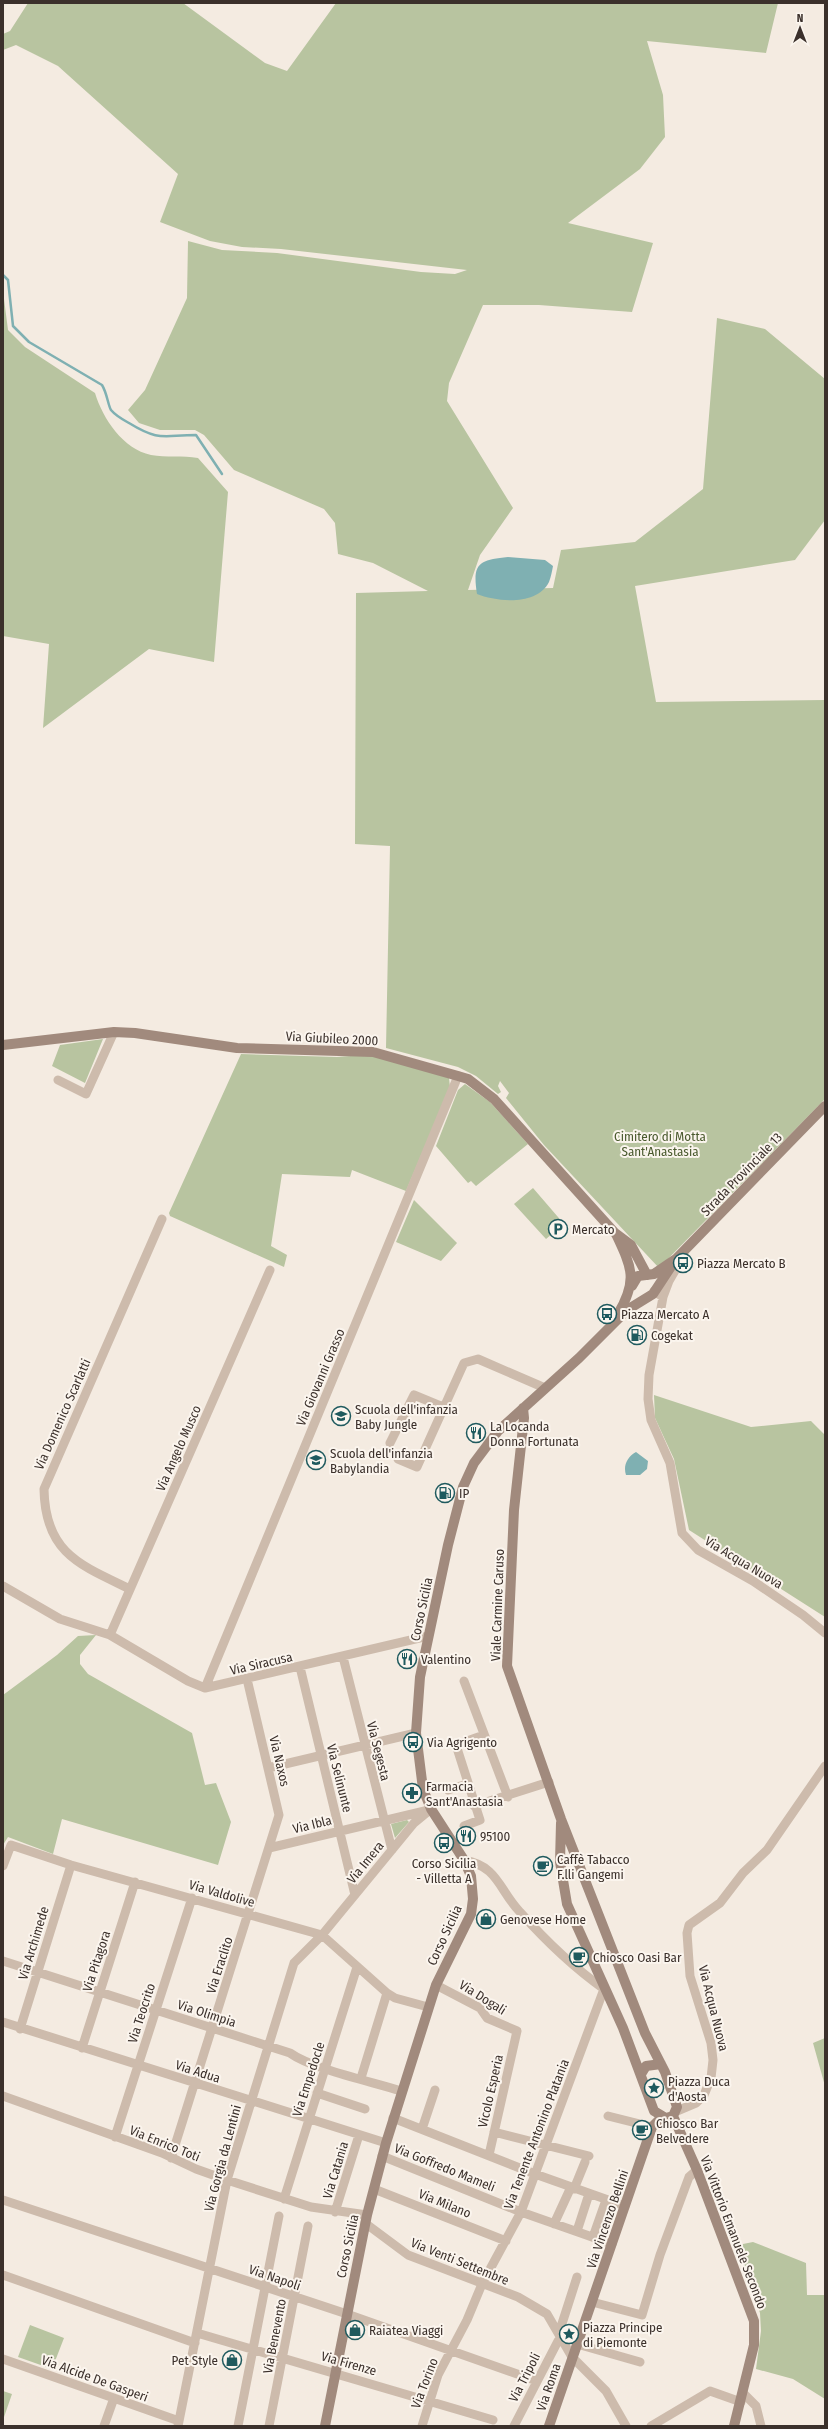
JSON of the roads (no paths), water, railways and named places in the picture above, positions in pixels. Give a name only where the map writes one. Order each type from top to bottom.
[{"type":"street","name":"Via Giubileo 2000","points":[[3,1045],[114,1032],[135,1033],[237,1048],[374,1052],[468,1079],[494,1099],[615,1233]]},
{"type":"street","points":[[58,1080],[86,1094],[114,1032]]},
{"type":"street","name":"Via Giovanni Grasso","points":[[205,1688],[458,1076]]},
{"type":"street","name":"Strada Provinciale 13","points":[[676,1259],[825,1106]]},
{"type":"street","name":"Via Domenico Scarlatti","points":[[130,1589],[85,1567],[71,1558],[49,1524],[46,1515],[44,1489],[162,1219]]},
{"type":"street","points":[[615,1233],[631,1245],[647,1276],[653,1280],[655,1289],[664,1297]]},
{"type":"street","points":[[615,1233],[626,1256],[634,1294],[643,1298]]},
{"type":"street","name":"Via Acqua Nuova","points":[[690,1246],[669,1281],[664,1297],[649,1375],[648,1399],[651,1420],[670,1463],[682,1533],[698,1550],[759,1586],[803,1615],[825,1633]]},
{"type":"street","points":[[613,1323],[635,1278],[661,1271],[676,1259]]},
{"type":"street","points":[[523,1408],[613,1323],[643,1298],[650,1296],[676,1259]]},
{"type":"street","name":"Via Angelo Musco","points":[[110,1635],[270,1270]]},
{"type":"street","points":[[398,1459],[417,1467],[443,1407],[464,1363],[468,1360],[478,1359],[545,1388]]},
{"type":"street","points":[[390,1443],[414,1395],[443,1407]]},
{"type":"street","name":"Corso Sicilia","points":[[324,2426],[366,2219],[382,2156],[401,2091],[436,1985],[471,1914],[473,1888],[471,1876],[464,1860],[432,1809],[423,1789],[416,1733],[420,1677],[428,1636],[450,1538],[467,1476],[484,1447],[523,1408]]},
{"type":"street","name":"Viale Carmine Caruso","points":[[523,1408],[524,1418],[514,1510],[506,1653],[507,1666],[561,1819]]},
{"type":"street","points":[[3,1586],[60,1619],[110,1635],[188,1681],[205,1688]]},
{"type":"street","name":"Via Siracusa","points":[[205,1688],[428,1636]]},
{"type":"street","name":"Via Segesta","points":[[343,1657],[364,1745],[392,1850]]},
{"type":"street","name":"Via Selinunte","points":[[300,1667],[355,1895]]},
{"type":"street","name":"Via Naxos","points":[[247,1679],[279,1815],[269,1848]]},
{"type":"street","points":[[464,1681],[508,1797]]},
{"type":"street","points":[[268,1768],[416,1733]]},
{"type":"street","points":[[464,1826],[480,1820],[474,1806],[456,1744],[484,1735]]},
{"type":"street","name":"Via Acqua Nuova","points":[[672,2116],[689,2107],[704,2095],[711,2078],[713,2060],[711,2043],[690,1976],[687,1933],[689,1925],[720,1903],[743,1873],[767,1850],[825,1766]]},
{"type":"street","points":[[474,1806],[508,1797],[549,1782]]},
{"type":"street","points":[[448,1790],[468,1784]]},
{"type":"street","name":"Via Ibla","points":[[269,1848],[432,1809]]},
{"type":"street","name":"Via Imera","points":[[322,1935],[414,1823],[432,1809]]},
{"type":"street","points":[[561,1819],[645,2033],[661,2064],[677,2103],[672,2116],[652,2127],[608,2116]]},
{"type":"street","points":[[561,1819],[560,1862],[567,1904],[636,2060],[654,2111],[672,2116]]},
{"type":"street","name":"Via Valdolive","points":[[3,1866],[11,1845],[71,1865],[322,1935],[387,1994],[428,2008]]},
{"type":"street","name":"Via Eraclito","points":[[171,2158],[269,1848]]},
{"type":"street","points":[[560,1862],[570,1853],[575,1853]]},
{"type":"street","points":[[464,1860],[478,1863],[492,1874],[522,1915],[579,1970],[604,1989]]},
{"type":"street","name":"Via Archimede","points":[[20,2029],[71,1865]]},
{"type":"street","name":"Via Pitagora","points":[[82,2048],[134,1882]]},
{"type":"street","name":"Via Teocrito","points":[[115,2137],[192,1898]]},
{"type":"street","name":"Via Gorgia da Lentini","points":[[178,2424],[227,2180],[294,1963],[322,1935]]},
{"type":"street","name":"Via Olimpia","points":[[3,1961],[269,2046],[325,2068],[401,2091]]},
{"type":"street","name":"Via Empedocle","points":[[284,2199],[357,1967]]},
{"type":"street","name":"Via Dogali","points":[[436,1985],[480,2008],[487,2018],[517,2031]]},
{"type":"street","name":"Via Tenente Antonino Platania","points":[[482,2284],[521,2212],[604,1989]]},
{"type":"street","points":[[361,2078],[387,1994]]},
{"type":"street","name":"Via Adua","points":[[3,2022],[20,2029],[251,2102],[386,2143]]},
{"type":"street","name":"Vicolo Esperia","points":[[489,2155],[517,2031]]},
{"type":"street","points":[[641,2074],[646,2066],[661,2064]]},
{"type":"street","points":[[422,2129],[435,2090]]},
{"type":"street","points":[[317,2093],[365,2109]]},
{"type":"street","name":"Via Enrico Toti","points":[[3,2096],[227,2180],[284,2199],[366,2219]]},
{"type":"street","name":"Via Vittorio Emanuele Secondo","points":[[672,2116],[697,2170],[754,2321],[754,2345],[734,2426]]},
{"type":"street","points":[[393,2118],[535,2174],[625,2206]]},
{"type":"street","name":"Via Vincenzo Bellini","points":[[579,2344],[585,2320],[652,2127]]},
{"type":"street","points":[[494,2132],[546,2145],[587,2159],[554,2224]]},
{"type":"street","name":"Via Catania","points":[[335,2212],[359,2135]]},
{"type":"street","name":"Via Goffredo Mameli","points":[[382,2156],[521,2212],[612,2244]]},
{"type":"street","points":[[592,2302],[642,2315],[660,2255],[689,2177],[697,2170]]},
{"type":"street","name":"Via Milano","points":[[374,2189],[506,2241]]},
{"type":"street","points":[[577,2232],[589,2194]]},
{"type":"street","name":"Via Napoli","points":[[3,2200],[346,2314],[450,2352],[537,2381]]},
{"type":"street","points":[[593,2237],[606,2200]]},
{"type":"street","points":[[238,2426],[279,2216]]},
{"type":"street","name":"Via Venti Settembre","points":[[366,2219],[408,2255],[518,2297],[550,2317],[558,2337]]},
{"type":"street","name":"Via Benevento","points":[[269,2426],[308,2226]]},
{"type":"street","points":[[3,2275],[194,2343]]},
{"type":"street","name":"Via Tripoli","points":[[514,2426],[558,2337],[576,2277]]},
{"type":"street","name":"Via Torino","points":[[422,2426],[438,2375],[467,2320],[482,2284]]},
{"type":"street","name":"Via Firenze","points":[[197,2333],[335,2372],[493,2420]]},
{"type":"street","points":[[558,2337],[572,2357],[606,2391],[626,2426]]},
{"type":"street","points":[[579,2344],[640,2362]]},
{"type":"street","name":"Via Roma","points":[[549,2426],[572,2357],[579,2344]]},
{"type":"street","name":"Via Alcide De Gasperi","points":[[3,2359],[114,2398],[178,2424]]},
{"type":"street","points":[[650,2426],[710,2391],[742,2397],[756,2406],[762,2426]]},
{"type":"street","points":[[104,2426],[114,2398]]},
{"type":"water","points":[[508,557],[545,560],[553,566],[549,582],[543,590],[536,595],[516,600],[495,599],[477,594],[476,576],[477,569],[480,565],[490,560]]},
{"type":"water","points":[[636,1452],[648,1461],[647,1469],[640,1475],[626,1475],[626,1462],[630,1456]]},
{"type":"waterway","points":[[3,275],[8,280],[13,326],[29,342],[102,385],[111,410],[119,417],[139,429],[148,433],[162,436],[196,435],[222,474]]},
{"type":"place","name":"Mercato","points":[[558,1229]]},
{"type":"place","name":"Piazza Mercato B","points":[[683,1263]]},
{"type":"place","name":"Piazza Mercato A","points":[[607,1314]]},
{"type":"place","name":"Cogekat","points":[[637,1335]]},
{"type":"place","name":"Scuola dell'infanzia Baby Jungle","points":[[341,1416]]},
{"type":"place","name":"La Locanda Donna Fortunata","points":[[476,1433]]},
{"type":"place","name":"Scuola dell'infanzia Babylandia","points":[[316,1460]]},
{"type":"place","name":"IP","points":[[445,1493]]},
{"type":"place","name":"Valentino","points":[[407,1659]]},
{"type":"place","name":"Via Agrigento","points":[[413,1742]]},
{"type":"place","name":"Farmacia Sant'Anastasia","points":[[412,1793]]},
{"type":"place","name":"95100","points":[[466,1836]]},
{"type":"place","name":"Corso Sicilia - Villetta A","points":[[444,1843]]},
{"type":"place","name":"Caffè Tabacco F.lli Gangemi","points":[[543,1866]]},
{"type":"place","name":"Genovese Home","points":[[486,1919]]},
{"type":"place","name":"Chiosco Oasi Bar","points":[[579,1957]]},
{"type":"place","name":"Piazza Duca d'Aosta","points":[[654,2088]]},
{"type":"place","name":"Chiosco Bar Belvedere","points":[[642,2130]]},
{"type":"place","name":"Raiatea Viaggi","points":[[355,2330]]},
{"type":"place","name":"Piazza Principe di Piemonte","points":[[569,2334]]},
{"type":"place","name":"Pet Style","points":[[232,2360]]},
{"type":"park label","name":"Cimitero di Motta Sant'Anastasia","points":[[660,1144]]}]
